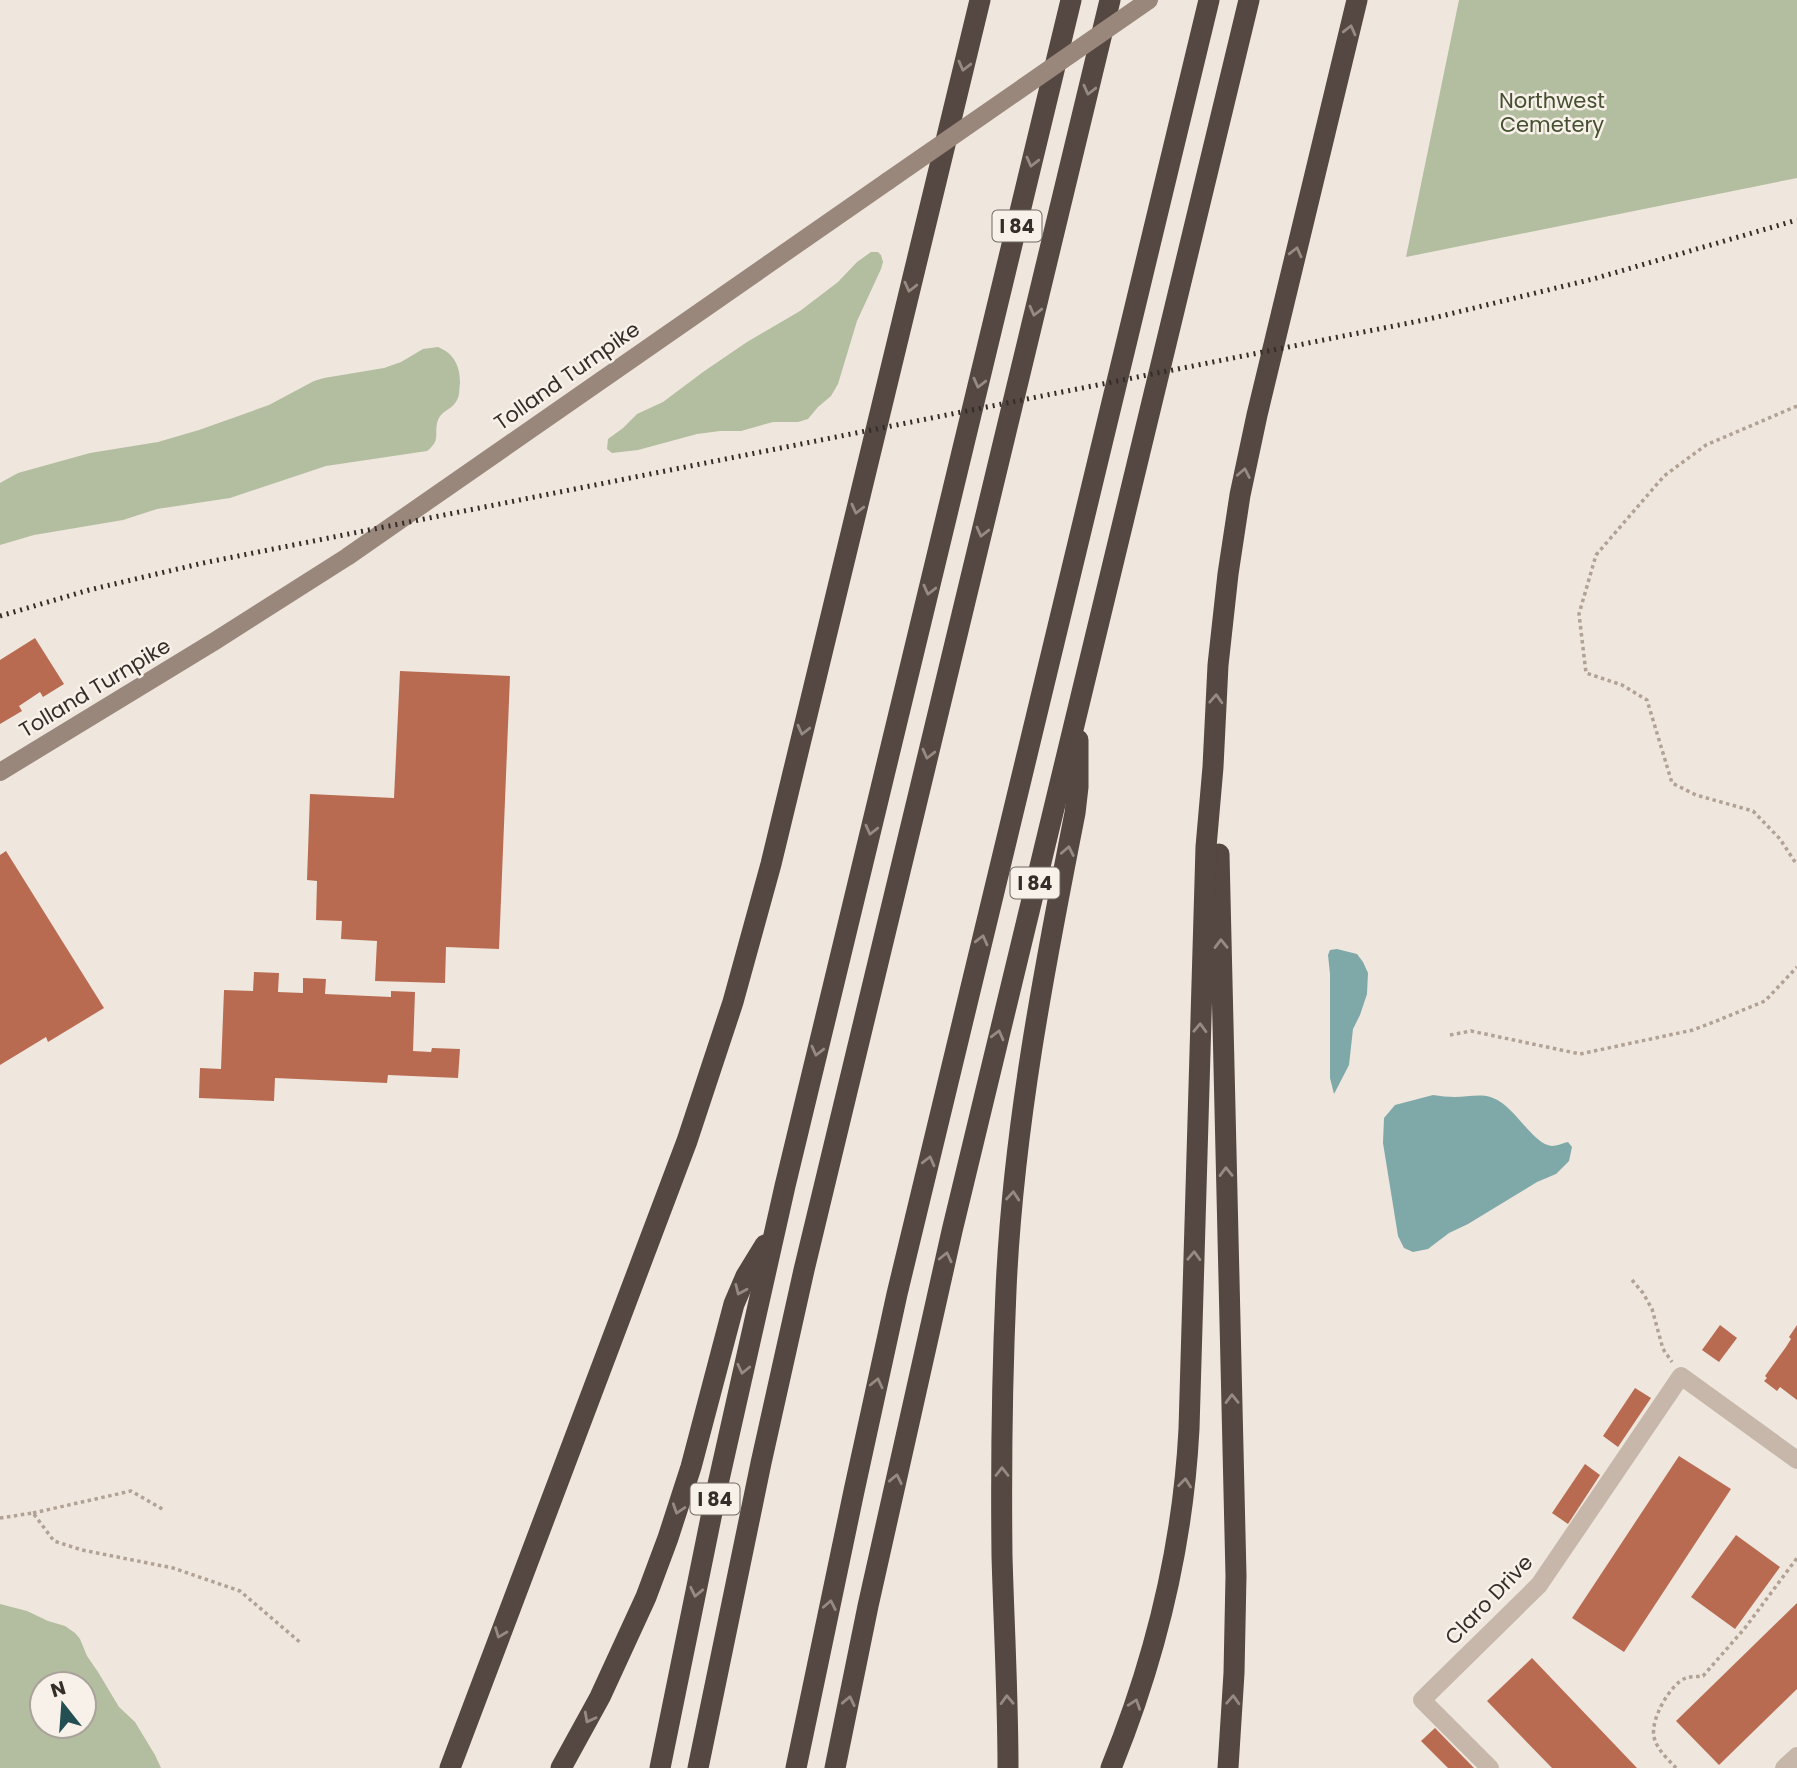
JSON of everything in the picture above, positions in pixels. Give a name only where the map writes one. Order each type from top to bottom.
[{"type":"highway","points":[[450,1768],[673,1179],[733,1002],[771,864],[979,0]]},
{"type":"highway","name":"I 84","points":[[660,1768],[716,1493],[774,1231],[1071,0]]},
{"type":"highway","points":[[698,1768],[761,1463],[807,1258],[1110,0]]},
{"type":"highway","points":[[796,1768],[900,1282],[1209,0]]},
{"type":"highway","name":"I 84","points":[[835,1768],[877,1565],[952,1231],[1249,0]]},
{"type":"highway","points":[[1111,1768],[1152,1649],[1174,1557],[1185,1485],[1206,846],[1217,678],[1234,535],[1257,415],[1357,0]]},
{"type":"highway","points":[[1008,1768],[1002,1494],[1009,1237],[1017,1152],[1031,1059],[1075,813],[1079,751],[1077,710]]},
{"type":"highway","points":[[1213,767],[1218,846],[1236,1576],[1234,1685],[1228,1768]]},
{"type":"highway","points":[[561,1768],[600,1697],[646,1597],[691,1467],[734,1304],[755,1260],[774,1231]]},
{"type":"main road","name":"Tolland Turnpike","points":[[0,772],[347,557],[1149,0]]},
{"type":"street","points":[[1681,1376],[1797,1460]]},
{"type":"street","name":"Claro Drive","points":[[1490,1768],[1422,1700],[1539,1586],[1681,1376]]},
{"type":"street","points":[[1784,1768],[1797,1756]]},
{"type":"path","points":[[1797,406],[1706,445],[1664,476],[1596,555],[1579,614],[1586,673],[1622,685],[1647,699],[1672,783],[1696,795],[1752,811],[1780,839],[1797,865]]},
{"type":"path","points":[[1450,1035],[1471,1031],[1580,1054],[1693,1030],[1726,1017],[1765,1001],[1797,967]]},
{"type":"path","points":[[1632,1280],[1652,1309],[1662,1349],[1681,1376]]},
{"type":"path","points":[[0,1518],[131,1490],[164,1510]]},
{"type":"path","points":[[33,1513],[54,1541],[82,1550],[173,1568],[240,1591],[302,1644]]},
{"type":"path","points":[[1676,1768],[1654,1739],[1653,1726],[1658,1712],[1671,1691],[1685,1678],[1703,1676],[1745,1628],[1797,1558]]},
{"type":"green space","name":"Northwest Cemetery","points":[[1459,0],[1797,0],[1797,178],[1406,257]]},
{"type":"green space","points":[[871,252],[878,252],[883,262],[857,321],[838,384],[831,396],[808,419],[798,422],[773,422],[741,431],[697,434],[638,450],[612,453],[607,449],[608,439],[637,414],[663,402],[747,342],[800,311]]},
{"type":"green space","points":[[438,347],[449,353],[458,366],[459,392],[455,403],[440,417],[436,440],[427,451],[326,466],[230,498],[157,509],[123,520],[34,535],[0,545],[0,483],[18,473],[90,453],[158,442],[199,430],[269,405],[314,381],[384,368],[423,349]]},
{"type":"green space","points":[[0,1604],[65,1626],[80,1639],[97,1670],[28,1670],[28,1740],[98,1740],[98,1672],[119,1707],[135,1722],[161,1768],[0,1768]]},
{"type":"water","points":[[1330,950],[1357,954],[1368,973],[1367,994],[1353,1029],[1349,1065],[1334,1094],[1330,1078],[1328,955]]},
{"type":"water","points":[[1433,1095],[1479,1095],[1493,1098],[1509,1109],[1545,1144],[1554,1146],[1568,1142],[1572,1147],[1569,1161],[1556,1174],[1537,1182],[1449,1233],[1428,1249],[1413,1252],[1404,1248],[1398,1236],[1383,1143],[1384,1118],[1395,1105]]},
{"type":"building","points":[[35,638],[64,684],[43,697],[40,692],[19,706],[22,711],[0,724],[0,660]]},
{"type":"building","points":[[400,671],[510,676],[499,949],[446,947],[445,983],[375,981],[377,941],[341,939],[342,921],[316,920],[317,881],[307,880],[310,794],[394,798]]},
{"type":"building","points":[[6,851],[104,1008],[48,1042],[46,1037],[0,1065],[0,855]]},
{"type":"building","points":[[254,972],[279,973],[278,992],[303,993],[303,978],[326,979],[325,994],[391,997],[391,991],[415,992],[413,1051],[431,1052],[432,1048],[460,1049],[458,1078],[388,1075],[387,1083],[275,1078],[274,1101],[199,1098],[200,1068],[221,1069],[224,990],[253,991]]},
{"type":"building","points":[[1720,1325],[1737,1338],[1719,1362],[1702,1350]]},
{"type":"building","points":[[1797,1325],[1797,1400],[1780,1387],[1777,1391],[1764,1381]]},
{"type":"building","points":[[1635,1388],[1651,1398],[1618,1447],[1603,1436]]},
{"type":"building","points":[[1679,1456],[1731,1489],[1624,1652],[1572,1618]]},
{"type":"building","points":[[1585,1464],[1600,1475],[1568,1524],[1552,1513]]},
{"type":"building","points":[[1736,1535],[1780,1567],[1735,1629],[1691,1597]]},
{"type":"building","points":[[1797,1603],[1797,1689],[1719,1765],[1676,1721]]},
{"type":"building","points":[[1532,1658],[1637,1768],[1552,1768],[1487,1701]]},
{"type":"building","points":[[1435,1728],[1474,1768],[1448,1768],[1421,1741]]},
{"type":"railway","points":[[0,616],[89,590],[203,563],[1429,319],[1593,279],[1797,220]]}]
